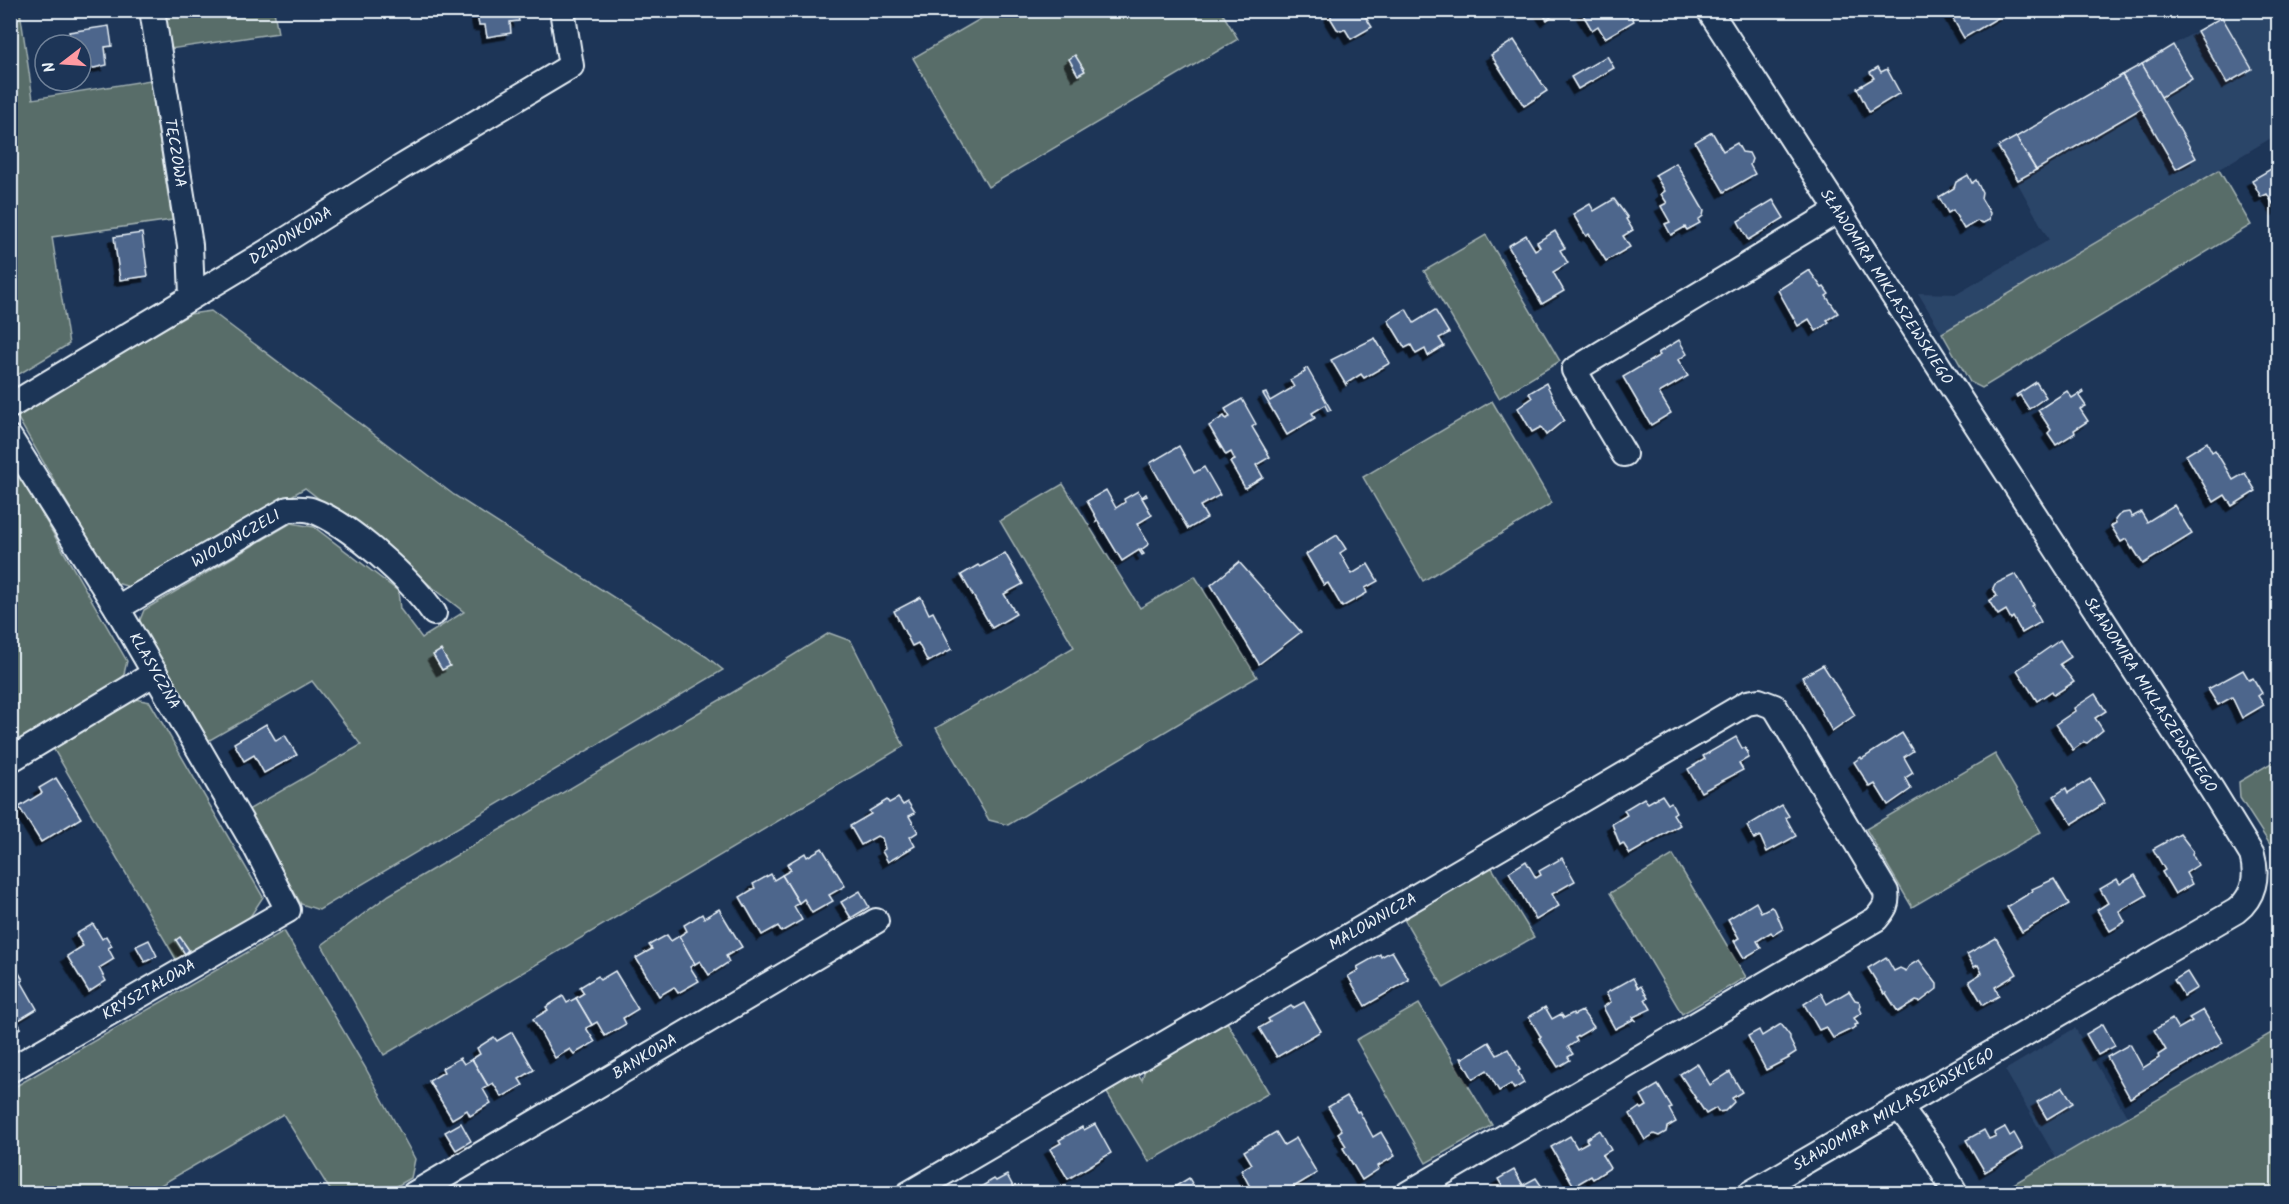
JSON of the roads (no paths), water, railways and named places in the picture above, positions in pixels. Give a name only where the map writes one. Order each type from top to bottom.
[{"type":"street","name":"TĘCZOWA","points":[[152,10],[190,245],[192,296]]},
{"type":"street","name":"DZWONKOWA","points":[[10,406],[571,66],[562,10]]},
{"type":"street","name":"SŁAWOMIRA MIKLASZEWSKIEGO","points":[[1709,10],[2212,790],[2252,855],[2255,867],[2253,887],[2244,904],[2236,911],[1749,1194]]},
{"type":"street","points":[[1624,454],[1574,370],[1837,211]]},
{"type":"street","name":"KLASYCZNA","points":[[10,438],[117,608],[255,846],[288,910]]},
{"type":"street","name":"WIOLONCZELI","points":[[117,608],[288,509],[309,509],[346,528],[419,592],[434,613]]},
{"type":"street","points":[[10,760],[155,673]]},
{"type":"street","name":"MALOWNICZA","points":[[908,1194],[1748,703],[1759,701],[1775,707],[1886,892],[1885,908],[1876,919],[1407,1194]]},
{"type":"street","name":"KRYSZTAŁOWA","points":[[10,1070],[288,910]]},
{"type":"street","name":"BANKOWA","points":[[414,1194],[447,1185],[876,921]]},
{"type":"street","points":[[1899,1107],[1927,1144],[1956,1194]]}]
